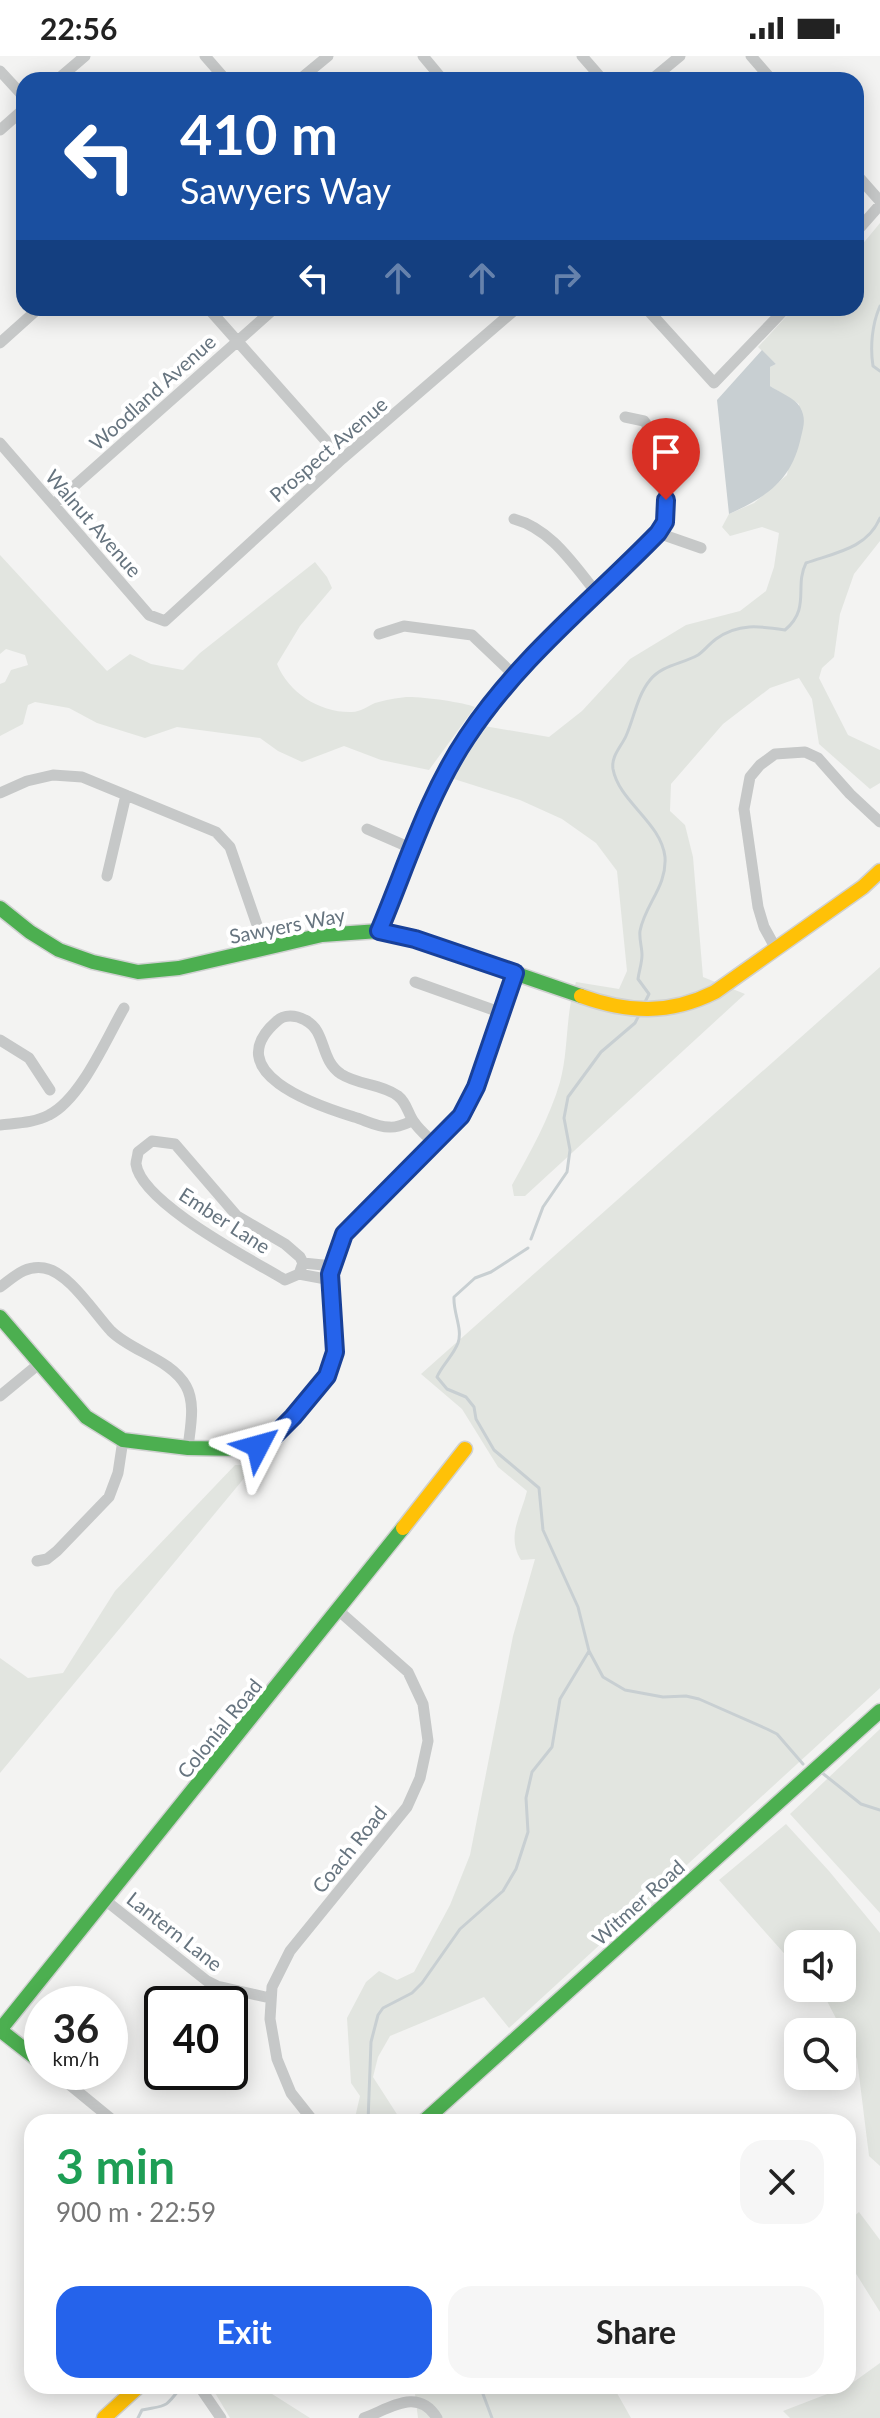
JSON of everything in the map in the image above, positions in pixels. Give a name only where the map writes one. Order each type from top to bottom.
[{"type":"street","points":[[66,72],[85,56]]},
{"type":"street","points":[[205,56],[219,72]]},
{"type":"street","points":[[309,72],[328,56]]},
{"type":"street","points":[[423,56],[436,72]]},
{"type":"street","points":[[582,56],[596,72]]},
{"type":"street","points":[[661,72],[680,56]]},
{"type":"street","points":[[751,56],[765,72]]},
{"type":"street","points":[[0,71],[16,88]]},
{"type":"street","points":[[0,130],[16,116]]},
{"type":"street","points":[[864,184],[880,203],[864,222]]},
{"type":"street","points":[[0,343],[30,316]]},
{"type":"street","points":[[215,316],[342,459]]},
{"type":"street","name":"Woodland Avenue","points":[[54,504],[266,316]]},
{"type":"street","name":"Prospect Avenue","points":[[165,621],[342,459],[508,316]]},
{"type":"street","points":[[653,316],[714,383],[778,316]]},
{"type":"street","points":[[379,931],[459,750],[485,711],[514,675],[658,533],[665,522],[656,438],[644,421],[625,417]]},
{"type":"street","name":"Walnut Avenue","points":[[0,443],[149,615],[165,621]]},
{"type":"street","points":[[514,519],[527,522],[544,532],[596,592]]},
{"type":"street","points":[[658,533],[701,548]]},
{"type":"street","points":[[379,634],[404,626],[472,635],[514,675]]},
{"type":"street","points":[[776,949],[758,907],[744,809],[750,777],[775,754],[805,752],[818,758],[880,822]]},
{"type":"street","points":[[0,793],[27,781],[53,775],[82,777],[198,822],[216,832],[230,847],[265,948]]},
{"type":"street","points":[[107,876],[126,795]]},
{"type":"street","points":[[367,829],[413,849]]},
{"type":"street","name":"Sawyers Way","points":[[0,908],[59,950],[93,962],[138,972],[179,968],[322,935],[379,931],[415,939],[612,1007],[654,1010],[697,1001],[715,992],[880,871]]},
{"type":"street","points":[[0,1317],[86,1417],[123,1440],[188,1448],[239,1449],[258,1446],[274,1436],[327,1376],[333,1364],[332,1273],[344,1234],[461,1116],[476,1087],[515,973]]},
{"type":"street","points":[[415,982],[502,1013]]},
{"type":"street","points":[[0,1125],[39,1120],[58,1110],[75,1093],[124,1008]]},
{"type":"street","points":[[412,1121],[390,1128],[381,1126],[288,1092],[272,1079],[262,1064],[258,1050],[261,1036],[280,1017],[304,1019],[320,1034],[326,1059],[342,1074],[399,1097],[412,1121],[435,1144]]},
{"type":"street","points":[[0,1040],[29,1058],[50,1090]]},
{"type":"street","name":"Ember Lane","points":[[301,1269],[300,1257],[285,1244],[237,1216],[175,1144],[152,1141],[138,1152],[136,1164],[144,1181],[161,1200],[183,1217],[285,1280],[301,1269],[332,1273]]},
{"type":"street","points":[[0,1287],[25,1269],[44,1268],[59,1274],[116,1336],[167,1368],[186,1386],[191,1400],[188,1448]]},
{"type":"street","points":[[0,1396],[40,1363]]},
{"type":"street","points":[[37,1561],[47,1559],[57,1551],[109,1497],[118,1473],[123,1440]]},
{"type":"street","name":"Colonial Road","points":[[0,2030],[339,1611],[465,1449]]},
{"type":"street","name":"Coach Road","points":[[308,2114],[291,2093],[271,2039],[270,1998],[276,1977],[290,1951],[407,1807],[426,1755],[426,1717],[408,1672],[339,1611]]},
{"type":"street","name":"Witmer Road","points":[[432,2114],[880,1711]]},
{"type":"street","name":"Lantern Lane","points":[[105,1900],[207,1981],[270,1998]]},
{"type":"street","points":[[0,2030],[24,2049]]},
{"type":"street","points":[[76,2090],[105,2114]]},
{"type":"street","points":[[104,2418],[130,2394]]},
{"type":"street","points":[[204,2394],[221,2418]]},
{"type":"street","points":[[364,2418],[414,2400],[431,2408],[437,2418]]},
{"type":"shaded area","points":[[880,223],[880,541],[854,574],[840,614],[834,657],[822,668],[819,678],[848,735],[880,750],[880,783],[870,789],[819,744],[812,699],[799,678],[770,688],[723,724],[671,784],[670,811],[685,825],[693,857],[703,977],[745,994],[525,1196],[514,1196],[512,1185],[545,1122],[560,1082],[576,982],[619,989],[627,971],[617,871],[596,843],[562,819],[520,800],[454,779],[465,753],[484,726],[549,737],[582,711],[630,659],[686,625],[740,611],[766,591],[774,567],[779,533],[762,527],[730,536],[722,527],[729,514],[754,503],[787,475],[799,404],[770,386],[770,367],[776,364],[758,347],[787,316],[864,316],[864,242]]},
{"type":"shaded area","points":[[762,350],[776,364],[770,367],[770,386],[798,404],[803,415],[803,429],[797,452],[784,476],[766,494],[729,514],[717,400]]},
{"type":"shaded area","points":[[0,555],[107,671],[130,654],[151,664],[183,670],[315,562],[332,588],[300,626],[277,664],[289,684],[317,705],[340,711],[355,712],[375,703],[406,697],[475,707],[429,770],[381,760],[344,746],[302,762],[260,738],[177,727],[145,738],[97,723],[69,708],[35,702],[28,705],[23,724],[0,736],[0,684],[5,682],[11,670],[28,665],[25,655],[6,649],[0,654]]},
{"type":"shaded area","points":[[880,967],[880,1688],[509,2028],[484,1997],[390,2036],[378,2057],[373,2077],[397,2114],[356,2114],[360,2096],[351,2083],[347,2018],[366,1982],[379,1971],[397,1980],[414,1972],[450,1905],[470,1855],[513,1636],[535,1559],[521,1560],[515,1543],[516,1526],[527,1491],[498,1467],[462,1409],[421,1374]]},
{"type":"shaded area","points":[[235,1465],[255,1465],[0,1773],[0,1658],[28,1678],[63,1673],[115,1591]]},
{"type":"shaded area","points":[[880,1729],[880,1913],[790,1814]]},
{"type":"shaded area","points":[[786,1824],[880,1933],[880,2166],[869,2156],[856,2057],[856,2018],[836,2018],[828,2002],[856,2002],[856,1930],[784,1930],[784,1953],[719,1880]]},
{"type":"shaded area","points":[[859,2212],[880,2240],[880,2312],[856,2274],[856,2214]]},
{"type":"shaded area","points":[[880,2363],[880,2418],[790,2418],[783,2411],[827,2394],[856,2394],[856,2380]]},
{"type":"shaded area","points":[[216,2394],[272,2394],[310,2418],[230,2418]]},
{"type":"shaded area","points":[[415,2394],[618,2394],[631,2418],[418,2418]]},
{"type":"waterway","points":[[880,306],[873,328],[872,351],[873,366],[880,371]]},
{"type":"waterway","points":[[643,1006],[649,994],[638,979],[642,955],[640,931],[663,877],[665,857],[656,833],[623,792],[613,769],[615,756],[642,693],[660,671],[698,655],[713,641],[733,630],[749,627],[785,630],[798,614],[806,563],[858,543],[867,537],[880,518]]},
{"type":"waterway","points":[[531,1239],[543,1207],[567,1172],[570,1150],[564,1118],[568,1097],[601,1052],[635,1023],[640,1013]]},
{"type":"waterway","points":[[528,1248],[491,1272],[475,1278],[454,1297],[459,1338],[437,1377],[447,1389],[466,1397],[474,1407],[476,1419],[494,1450],[539,1488],[543,1530],[578,1607],[589,1651],[603,1677],[625,1690],[699,1699],[777,1734],[803,1764]]},
{"type":"waterway","points":[[368,2114],[371,2042],[378,2015],[383,2008],[412,1993],[422,1983],[460,1929],[503,1891],[516,1869],[528,1832],[526,1798],[532,1772],[552,1747],[560,1699],[589,1651]]},
{"type":"waterway","points":[[821,1772],[861,1804],[880,1810]]},
{"type":"waterway","points":[[138,2418],[142,2410],[161,2406],[175,2394]]},
{"type":"waterway","points":[[483,2394],[492,2418]]},
{"type":"traffic: fast","points":[[0,908],[59,950],[93,962],[138,972],[179,968],[322,935],[379,931],[415,939],[581,996]]},
{"type":"traffic: fast","points":[[0,1317],[86,1417],[123,1440],[188,1448],[239,1449],[258,1446],[274,1436],[327,1376],[335,1352],[330,1274],[344,1234],[461,1116],[476,1087],[515,973]]},
{"type":"traffic: fast","points":[[35,1986],[403,1528]]},
{"type":"traffic: fast","points":[[432,2114],[880,1711]]},
{"type":"traffic: fast","points":[[24,2000],[0,2030],[24,2049]]},
{"type":"traffic: slow","points":[[581,996],[615,1006],[648,1009],[681,1005],[715,992],[863,887],[880,871]]},
{"type":"traffic: slow","points":[[403,1528],[465,1449]]},
{"type":"traffic: slow","points":[[104,2418],[130,2394]]},
{"type":"route","points":[[258,1446],[274,1436],[293,1417],[327,1376],[335,1352],[330,1274],[344,1234],[461,1116],[476,1087],[515,973],[415,939],[379,931],[423,824],[452,762],[485,711],[514,675],[658,533],[665,522],[666,500]]}]
